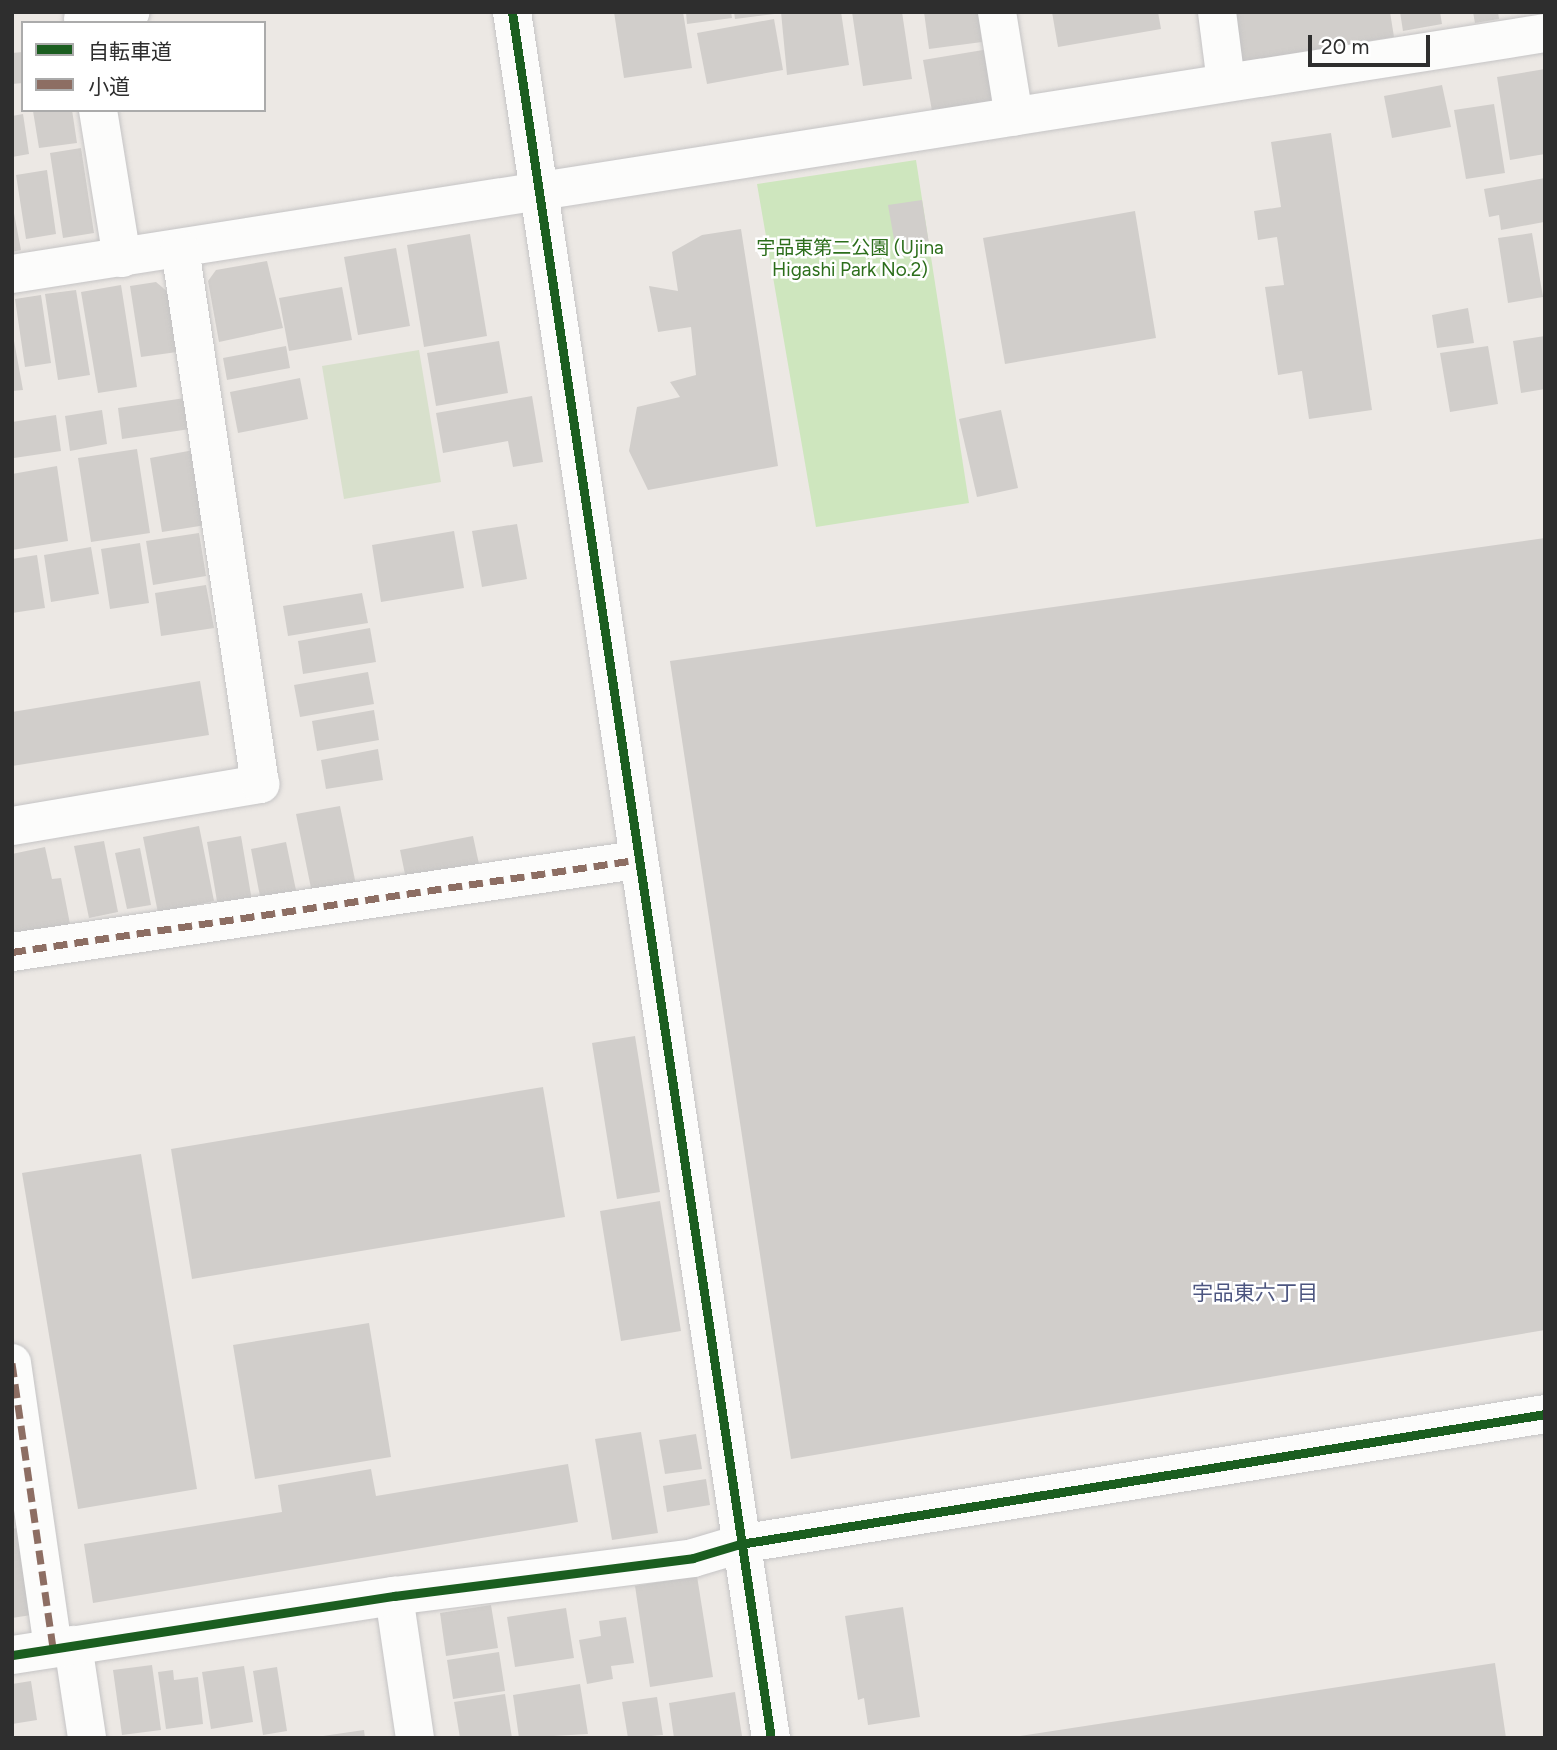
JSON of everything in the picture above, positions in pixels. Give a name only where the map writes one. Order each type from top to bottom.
[{"type":"street","points":[[83,18],[130,12]]},
{"type":"street","points":[[512,12],[541,194],[636,860],[771,1738]]},
{"type":"street","points":[[997,12],[1014,117]]},
{"type":"street","points":[[1217,12],[1226,82]]},
{"type":"street","points":[[12,274],[541,194],[1226,82],[1462,29],[1545,33]]},
{"type":"street","points":[[98,112],[122,258]]},
{"type":"street","points":[[12,826],[260,784],[180,249]]},
{"type":"street","points":[[12,952],[636,860]]},
{"type":"street","points":[[12,1363],[63,1646],[87,1738]]},
{"type":"street","points":[[12,1655],[394,1596],[693,1558],[740,1544],[1545,1415]]},
{"type":"street","points":[[394,1596],[415,1738]]},
{"type":"green space","name":"宇品東第二公園 (Ujina Higashi Park No.2)","points":[[916,160],[969,503],[816,527],[757,184]]},
{"type":"green space","points":[[419,350],[441,482],[344,499],[322,366]]},
{"type":"building","points":[[614,12],[683,12],[692,68],[624,78]]},
{"type":"building","points":[[686,12],[731,12],[732,18],[687,24]]},
{"type":"building","points":[[734,12],[774,12],[774,14],[735,19]]},
{"type":"building","points":[[781,12],[841,12],[849,65],[787,75]]},
{"type":"building","points":[[852,12],[902,12],[912,79],[863,86]]},
{"type":"building","points":[[924,12],[978,12],[982,42],[929,49]]},
{"type":"building","points":[[1052,12],[1158,12],[1161,29],[1058,47]]},
{"type":"building","points":[[1232,12],[1390,12],[1394,37],[1240,62]]},
{"type":"building","points":[[1400,12],[1440,12],[1442,24],[1403,31]]},
{"type":"building","points":[[1473,12],[1498,12],[1499,19],[1475,23]]},
{"type":"building","points":[[774,19],[783,70],[707,84],[697,33]]},
{"type":"building","points":[[989,49],[997,100],[932,111],[923,60]]},
{"type":"building","points":[[21,52],[21,83],[12,84],[12,53]]},
{"type":"building","points":[[1545,69],[1545,154],[1510,160],[1497,77]]},
{"type":"building","points":[[1442,85],[1451,127],[1392,138],[1384,96]]},
{"type":"building","points":[[1494,104],[1505,173],[1466,179],[1454,110]]},
{"type":"building","points":[[33,112],[72,112],[77,143],[39,148]]},
{"type":"building","points":[[23,114],[29,154],[12,157],[12,116]]},
{"type":"building","points":[[1331,133],[1372,410],[1309,419],[1302,371],[1278,375],[1265,287],[1284,285],[1277,237],[1258,240],[1254,211],[1281,207],[1271,142]]},
{"type":"building","points":[[81,148],[94,233],[63,238],[50,153]]},
{"type":"building","points":[[47,170],[56,234],[26,239],[16,175]]},
{"type":"building","points":[[1545,178],[1544,222],[1501,230],[1499,215],[1489,217],[1484,189]]},
{"type":"building","points":[[922,200],[930,250],[897,256],[888,205]]},
{"type":"building","points":[[12,203],[21,250],[12,252]]},
{"type":"building","points":[[1135,211],[1156,338],[1005,364],[983,238]]},
{"type":"building","points":[[741,229],[778,466],[648,490],[629,451],[637,407],[680,397],[670,382],[696,375],[691,327],[658,332],[649,286],[678,291],[672,252],[702,235]]},
{"type":"building","points":[[1532,233],[1543,297],[1508,303],[1498,238]]},
{"type":"building","points":[[470,234],[487,336],[424,347],[407,245]]},
{"type":"building","points":[[396,248],[410,326],[358,335],[344,257]]},
{"type":"building","points":[[267,261],[283,328],[219,342],[208,281],[216,270]]},
{"type":"building","points":[[156,282],[169,293],[177,352],[141,357],[130,286]]},
{"type":"building","points":[[121,285],[137,387],[98,393],[81,292]]},
{"type":"building","points":[[342,287],[352,340],[289,351],[279,298]]},
{"type":"building","points":[[76,290],[90,375],[58,380],[45,294]]},
{"type":"building","points":[[41,295],[51,363],[25,367],[15,299]]},
{"type":"building","points":[[1468,308],[1474,343],[1437,348],[1432,315]]},
{"type":"building","points":[[12,330],[23,390],[12,391]]},
{"type":"building","points":[[1545,336],[1545,389],[1521,393],[1513,341]]},
{"type":"building","points":[[499,341],[508,393],[436,406],[427,353]]},
{"type":"building","points":[[286,346],[290,368],[227,380],[223,358]]},
{"type":"building","points":[[1488,346],[1498,404],[1450,412],[1440,353]]},
{"type":"building","points":[[300,378],[308,419],[238,433],[230,392]]},
{"type":"building","points":[[532,396],[543,462],[513,467],[508,441],[443,453],[436,413]]},
{"type":"building","points":[[185,398],[190,429],[122,439],[118,408]]},
{"type":"building","points":[[102,410],[107,444],[70,451],[65,416]]},
{"type":"building","points":[[1001,410],[1018,488],[977,497],[959,419]]},
{"type":"building","points":[[56,415],[61,451],[14,458],[12,422]]},
{"type":"building","points":[[137,449],[150,533],[91,542],[78,458]]},
{"type":"building","points":[[194,450],[206,525],[162,532],[150,458]]},
{"type":"building","points":[[57,466],[68,541],[12,550],[12,474]]},
{"type":"building","points":[[517,524],[527,579],[482,587],[472,531]]},
{"type":"building","points":[[454,531],[464,588],[381,602],[372,545]]},
{"type":"building","points":[[199,533],[206,576],[153,585],[146,541]]},
{"type":"building","points":[[1545,538],[1545,1330],[791,1459],[670,661]]},
{"type":"building","points":[[140,543],[149,603],[110,609],[101,549]]},
{"type":"building","points":[[91,547],[99,594],[51,602],[44,555]]},
{"type":"building","points":[[37,555],[45,608],[12,613],[12,559]]},
{"type":"building","points":[[206,585],[214,628],[161,636],[155,593]]},
{"type":"building","points":[[362,593],[368,623],[288,636],[283,606]]},
{"type":"building","points":[[370,628],[376,662],[303,674],[298,641]]},
{"type":"building","points":[[368,672],[374,704],[300,717],[294,685]]},
{"type":"building","points":[[200,681],[209,735],[12,766],[12,712]]},
{"type":"building","points":[[374,710],[379,740],[317,751],[312,721]]},
{"type":"building","points":[[378,749],[383,780],[326,789],[321,760]]},
{"type":"building","points":[[340,806],[358,895],[314,903],[296,814]]},
{"type":"building","points":[[199,826],[214,901],[158,913],[143,837]]},
{"type":"building","points":[[241,836],[252,901],[218,907],[207,842]]},
{"type":"building","points":[[473,836],[480,869],[407,884],[400,850]]},
{"type":"building","points":[[104,841],[118,912],[89,918],[74,846]]},
{"type":"building","points":[[286,842],[298,900],[262,907],[251,849]]},
{"type":"building","points":[[45,847],[52,879],[61,878],[71,929],[12,935],[12,854]]},
{"type":"building","points":[[140,848],[151,905],[127,909],[115,853]]},
{"type":"building","points":[[635,1036],[660,1192],[617,1199],[592,1043]]},
{"type":"building","points":[[543,1087],[565,1217],[192,1279],[171,1149]]},
{"type":"building","points":[[141,1154],[197,1489],[78,1509],[22,1173]]},
{"type":"building","points":[[660,1201],[681,1331],[621,1341],[600,1211]]},
{"type":"building","points":[[369,1323],[391,1457],[255,1479],[233,1345]]},
{"type":"building","points":[[641,1432],[658,1533],[612,1540],[595,1439]]},
{"type":"building","points":[[696,1434],[702,1469],[665,1474],[659,1440]]},
{"type":"building","points":[[568,1464],[578,1522],[93,1603],[84,1544],[282,1512],[278,1485],[371,1469],[376,1496]]},
{"type":"building","points":[[706,1479],[710,1505],[667,1512],[663,1486]]},
{"type":"building","points":[[17,1528],[31,1615],[12,1618],[12,1529]]},
{"type":"building","points":[[697,1576],[713,1677],[650,1687],[635,1586]]},
{"type":"building","points":[[491,1605],[498,1648],[446,1656],[440,1613]]},
{"type":"building","points":[[903,1607],[920,1717],[868,1725],[864,1698],[858,1700],[845,1616]]},
{"type":"building","points":[[566,1608],[574,1658],[515,1667],[507,1617]]},
{"type":"building","points":[[626,1617],[634,1663],[611,1666],[613,1679],[587,1684],[579,1640],[601,1636],[599,1621]]},
{"type":"building","points":[[499,1652],[505,1691],[453,1699],[447,1660]]},
{"type":"building","points":[[1495,1663],[1506,1738],[1020,1738],[1020,1736]]},
{"type":"building","points":[[152,1665],[161,1730],[122,1735],[113,1670]]},
{"type":"building","points":[[244,1666],[253,1722],[211,1729],[202,1672]]},
{"type":"building","points":[[277,1667],[287,1731],[263,1735],[253,1671]]},
{"type":"building","points":[[173,1670],[174,1680],[198,1677],[203,1724],[166,1729],[158,1672]]},
{"type":"building","points":[[31,1681],[37,1720],[12,1724],[12,1684]]},
{"type":"building","points":[[580,1684],[588,1734],[519,1738],[513,1695]]},
{"type":"building","points":[[735,1692],[742,1736],[674,1738],[669,1703]]},
{"type":"building","points":[[505,1694],[512,1738],[460,1738],[454,1702]]},
{"type":"building","points":[[657,1697],[663,1735],[628,1738],[622,1702]]},
{"type":"building","points":[[364,1730],[365,1738],[323,1738],[323,1736]]},
{"type":"marked path","points":[[12,952],[636,860]]},
{"type":"marked path","points":[[12,1363],[53,1648]]},
{"type":"cycle path","points":[[512,12],[771,1738]]},
{"type":"cycle path","points":[[12,1655],[394,1596],[693,1558],[740,1544],[1545,1414]]},
{"type":"district","name":"宇品東六丁目","points":[[1255,1293]]}]
